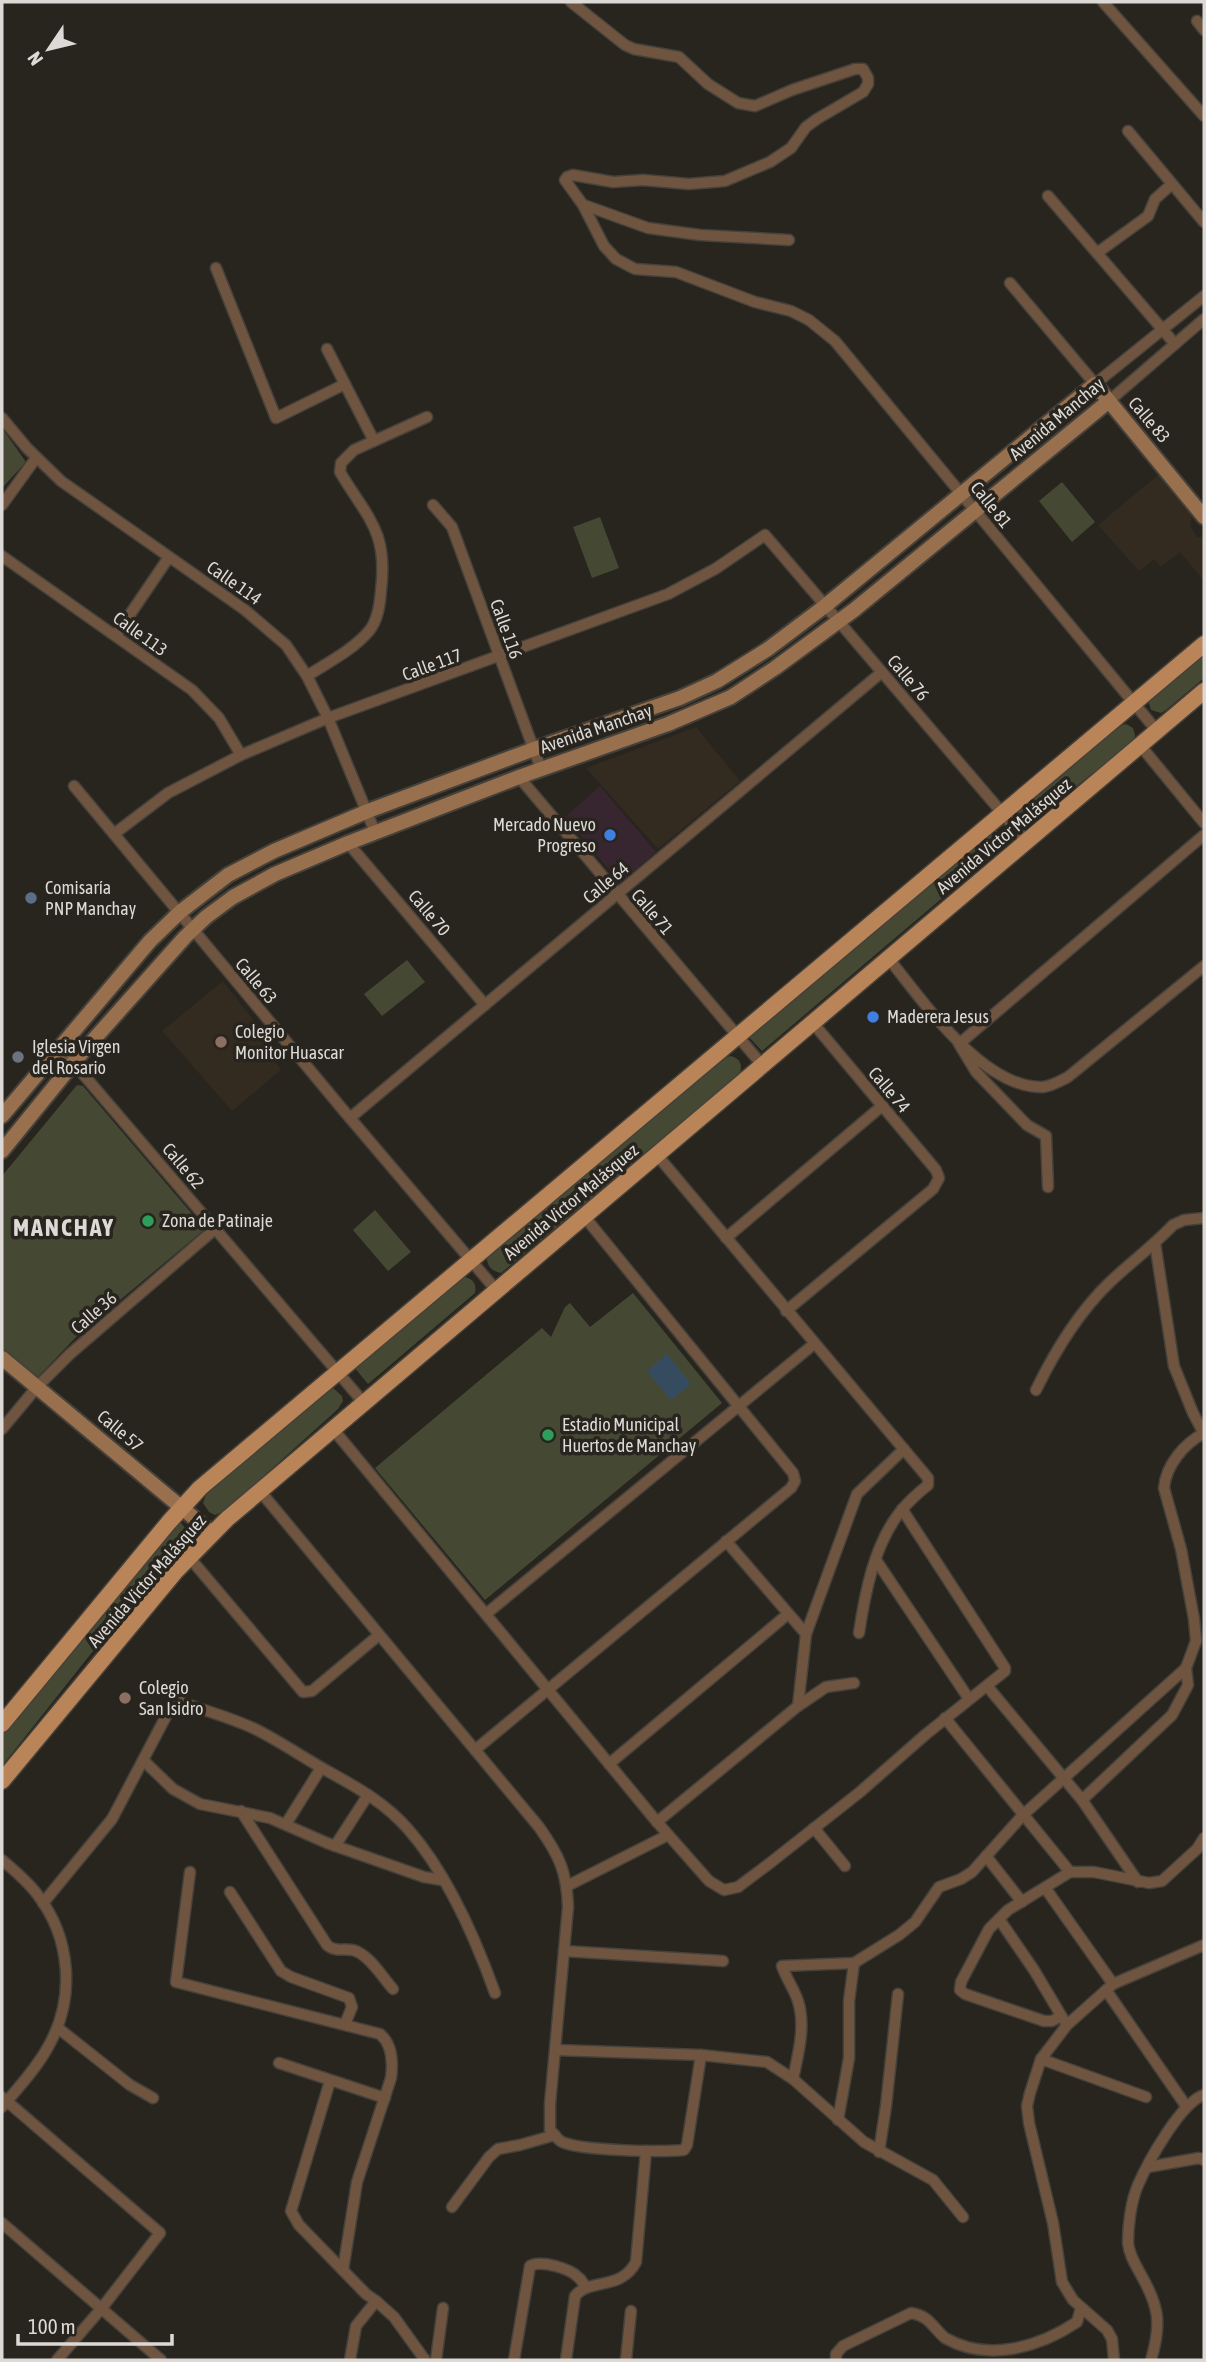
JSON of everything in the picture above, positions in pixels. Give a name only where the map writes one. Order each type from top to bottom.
[{"type":"main road","name":"Avenida Victor Malásquez","points":[[2,1724],[200,1488],[1204,644]]},
{"type":"main road","name":"Avenida Victor Malásquez","points":[[2,1781],[212,1533],[1204,691]]},
{"type":"street","name":"Calle 81","points":[[571,2],[625,45],[679,57],[708,84],[738,103],[755,106],[792,90],[863,69],[868,78],[863,92],[806,127],[790,148],[770,162],[724,181],[690,184],[643,180],[613,182],[570,176],[565,180],[583,205],[604,246],[616,259],[635,269],[676,272],[755,302],[791,311],[809,320],[835,341],[1157,731]]},
{"type":"street","points":[[1103,2],[1202,110]]},
{"type":"street","points":[[1197,21],[1204,30]]},
{"type":"street","points":[[1128,131],[1204,222]]},
{"type":"street","points":[[1097,253],[1148,216],[1155,199],[1172,184]]},
{"type":"street","points":[[1048,195],[1175,344]]},
{"type":"street","points":[[583,205],[648,228],[700,235],[789,240]]},
{"type":"street","points":[[216,268],[276,418],[345,384]]},
{"type":"street","name":"Calle 83","points":[[1010,283],[1204,517]]},
{"type":"street","name":"Avenida Manchay","points":[[2,1116],[150,941],[180,912],[218,882],[287,844],[534,749],[695,692],[751,660],[825,606],[1204,296]]},
{"type":"street","name":"Avenida Manchay","points":[[2,1151],[74,1062],[192,930],[245,889],[348,842],[714,705],[752,684],[839,621],[976,511],[1204,319]]},
{"type":"street","points":[[327,349],[374,441]]},
{"type":"street","points":[[307,676],[368,632],[380,607],[384,564],[380,541],[372,520],[340,472],[341,463],[354,450],[427,417]]},
{"type":"street","name":"Calle 114","points":[[2,418],[36,458],[70,488],[269,628],[293,654],[328,718],[375,832]]},
{"type":"street","points":[[2,505],[36,458]]},
{"type":"street","name":"Calle 116","points":[[433,505],[452,527],[541,769]]},
{"type":"street","name":"Calle 76","points":[[765,535],[1027,842]]},
{"type":"street","name":"Calle 117","points":[[114,834],[168,793],[241,755],[328,718],[500,657],[685,586],[765,535]]},
{"type":"street","name":"Calle 113","points":[[2,556],[202,699],[227,729],[241,755]]},
{"type":"street","points":[[116,635],[169,557]]},
{"type":"street","name":"Calle 64","points":[[350,1118],[882,672]]},
{"type":"street","points":[[1140,745],[1204,823]]},
{"type":"street","name":"Calle 71","points":[[519,777],[763,1066]]},
{"type":"street","name":"Calle 63","points":[[74,786],[497,1291]]},
{"type":"street","points":[[959,1044],[1204,835]]},
{"type":"street","name":"Calle 70","points":[[348,842],[485,1004]]},
{"type":"street","points":[[889,959],[959,1044],[976,1072],[1027,1125],[1039,1129],[1046,1136],[1048,1187]]},
{"type":"street","points":[[959,1044],[987,1066],[1016,1082],[1043,1087],[1054,1084],[1068,1077],[1204,966]]},
{"type":"street","name":"Calle 74","points":[[786,1311],[933,1189],[939,1178],[936,1170],[813,1023]]},
{"type":"street","name":"Calle 62","points":[[59,1046],[364,1403]]},
{"type":"street","points":[[726,1238],[882,1105]]},
{"type":"street","points":[[657,1155],[929,1482],[902,1509],[884,1539],[866,1593],[859,1633]]},
{"type":"street","points":[[475,1750],[793,1486],[795,1481],[793,1473],[584,1216]]},
{"type":"street","points":[[1035,1390],[1063,1342],[1095,1298],[1173,1225],[1204,1217]]},
{"type":"street","name":"Calle 36","points":[[2,1429],[37,1387],[99,1328],[215,1229]]},
{"type":"street","points":[[793,2079],[801,2037],[800,2017],[798,2001],[782,1966],[854,1963],[899,1935],[915,1922],[939,1887],[972,1872],[1023,1815],[1186,1668],[1200,1641],[1181,1549],[1164,1488],[1178,1453],[1189,1442],[1204,1434],[1188,1403],[1174,1366],[1155,1243]]},
{"type":"street","points":[[486,1614],[814,1344]]},
{"type":"street","name":"Calle 57","points":[[2,1358],[212,1533]]},
{"type":"street","points":[[333,1429],[668,1835],[709,1881],[727,1890],[738,1887],[814,1828],[945,1718],[1003,1674],[1005,1668],[902,1509]]},
{"type":"street","points":[[798,1706],[806,1634],[857,1494],[904,1450]]},
{"type":"street","points":[[260,1491],[554,1847],[564,1869],[568,1907],[550,2130],[561,2141],[581,2146],[646,2151],[682,2150],[686,2147],[701,2055]]},
{"type":"street","points":[[726,1542],[806,1634]]},
{"type":"street","points":[[189,1557],[303,1692],[312,1691],[379,1635]]},
{"type":"street","points":[[876,1560],[969,1699]]},
{"type":"street","points":[[609,1763],[788,1614]]},
{"type":"street","points":[[1082,1800],[1172,1714],[1188,1685],[1186,1668]]},
{"type":"street","points":[[801,1687],[854,1683]]},
{"type":"street","points":[[987,1686],[1082,1800],[1138,1882]]},
{"type":"street","points":[[657,1822],[798,1706],[826,1687]]},
{"type":"street","points":[[43,1903],[113,1819],[173,1703],[178,1701],[251,1727],[368,1795],[390,1811],[424,1849],[442,1880],[478,1948],[495,1993]]},
{"type":"street","points":[[945,1718],[1070,1872]]},
{"type":"street","points":[[144,1761],[173,1789],[191,1800],[219,1809],[261,1815],[335,1846],[424,1877],[442,1880]]},
{"type":"street","points":[[286,1824],[321,1768]]},
{"type":"street","points":[[335,1846],[368,1795]]},
{"type":"street","points":[[241,1811],[327,1945],[334,1950],[360,1953],[393,1989]]},
{"type":"street","points":[[814,1828],[845,1866]]},
{"type":"street","points":[[567,1886],[668,1835]]},
{"type":"street","points":[[1064,2021],[1044,2021],[960,1990],[961,1982],[989,1929],[1022,1902],[1070,1872],[1094,1872],[1138,1882],[1162,1881],[1197,1849],[1204,1838]]},
{"type":"street","points":[[986,1856],[1022,1902]]},
{"type":"street","points":[[2,1860],[29,1885],[43,1903],[58,1932],[66,1966],[65,1997],[58,2028],[39,2062],[3,2101],[160,2233],[57,2360]]},
{"type":"street","points":[[190,1872],[176,1982],[380,2034],[388,2044],[393,2065],[385,2098],[359,2174],[343,2270]]},
{"type":"street","points":[[1046,1889],[1186,2106]]},
{"type":"street","points":[[230,1892],[281,1971],[349,1998],[352,2007],[345,2024]]},
{"type":"street","points":[[999,1919],[1034,1970],[1064,2021]]},
{"type":"street","points":[[1114,2360],[1112,2339],[1107,2330],[1067,2294],[1062,2282],[1053,2223],[1027,2106],[1041,2059],[1064,2021],[1109,1987],[1204,1945]]},
{"type":"street","points":[[564,1951],[723,1961]]},
{"type":"street","points":[[838,2120],[849,2059],[849,2000],[854,1963]]},
{"type":"street","points":[[879,2152],[898,1994]]},
{"type":"street","points":[[58,2028],[130,2085],[153,2098]]},
{"type":"street","points":[[556,2050],[701,2055],[767,2062],[793,2079],[838,2120],[879,2152],[933,2179],[963,2217]]},
{"type":"street","points":[[1041,2059],[1146,2097]]},
{"type":"street","points":[[279,2063],[385,2098]]},
{"type":"street","points":[[330,2081],[291,2211],[299,2225],[366,2294],[394,2317],[425,2360]]},
{"type":"street","points":[[1151,2360],[1158,2318],[1156,2304],[1132,2259],[1128,2245],[1134,2198],[1172,2124],[1186,2106],[1204,2095]]},
{"type":"street","points":[[452,2207],[488,2157],[498,2149],[555,2135]]},
{"type":"street","points":[[566,2360],[575,2296],[586,2287],[618,2280],[628,2274],[636,2262],[646,2151]]},
{"type":"street","points":[[1148,2167],[1199,2158],[1204,2161]]},
{"type":"street","points":[[2,2223],[161,2360]]},
{"type":"street","points":[[514,2360],[530,2266],[536,2263],[565,2269],[579,2277],[586,2287]]},
{"type":"street","points":[[351,2360],[356,2326],[376,2301]]},
{"type":"street","points":[[436,2360],[443,2308]]},
{"type":"street","points":[[836,2360],[836,2354],[843,2346],[911,2312],[923,2315],[945,2338],[968,2352],[1007,2355],[1050,2340],[1077,2322],[1081,2308]]},
{"type":"street","points":[[626,2360],[631,2311]]},
{"type":"shaded area","points":[[1158,475],[1192,517],[1190,526],[1197,537],[1204,537],[1204,581],[1180,552],[1161,567],[1154,559],[1139,571],[1098,525]]},
{"type":"shaded area","points":[[696,727],[740,781],[658,849],[586,768]]},
{"type":"shaded area","name":"Mercado Nuevo Progreso","points":[[600,786],[656,852],[620,883],[565,817]]},
{"type":"shaded area","name":"Colegio Monitor Huascar","points":[[223,981],[279,1053],[273,1058],[281,1070],[232,1111],[162,1031]]},
{"type":"green space","points":[[2,428],[26,462],[2,488]]},
{"type":"green space","points":[[1062,482],[1095,522],[1072,542],[1039,501]]},
{"type":"green space","points":[[600,517],[619,568],[592,578],[573,527]]},
{"type":"green space","points":[[1204,653],[1204,678],[1166,710],[1161,713],[1151,710],[1148,700]]},
{"type":"green space","points":[[1126,724],[1133,728],[1134,740],[1028,825],[1016,810],[1119,726]]},
{"type":"green space","points":[[994,828],[1007,843],[762,1051],[748,1036]]},
{"type":"green space","points":[[407,960],[425,982],[382,1016],[364,994]]},
{"type":"green space","points":[[730,1056],[741,1064],[737,1078],[501,1273],[490,1267],[487,1255]]},
{"type":"green space","points":[[77,1085],[83,1086],[205,1229],[77,1336],[36,1379],[2,1350],[2,1176]]},
{"type":"green space","points":[[375,1210],[411,1252],[388,1271],[353,1230]]},
{"type":"green space","points":[[465,1277],[474,1282],[475,1293],[368,1384],[354,1367],[460,1278]]},
{"type":"green space","name":"Estadio Municipal Huertos de Manchay","points":[[633,1293],[722,1403],[485,1600],[375,1468],[542,1328],[551,1337],[565,1307],[570,1303],[590,1327]]},
{"type":"green space","points":[[332,1387],[342,1396],[343,1401],[338,1409],[225,1511],[215,1515],[209,1512],[203,1503],[206,1495],[326,1389]]},
{"type":"green space","points":[[177,1523],[181,1523],[189,1533],[185,1546],[131,1603],[2,1766],[2,1732]]},
{"type":"water","points":[[667,1354],[691,1384],[671,1400],[647,1371]]},
{"type":"place","name":"Mercado Nuevo Progreso","points":[[610,835]]},
{"type":"place","name":"Comisaría PNP Manchay","points":[[31,898]]},
{"type":"place","name":"Maderera Jesus","points":[[873,1017]]},
{"type":"place","name":"Colegio Monitor Huascar","points":[[221,1042]]},
{"type":"place","name":"Iglesia Virgen del Rosario","points":[[18,1057]]},
{"type":"place","name":"Zona de Patinaje","points":[[148,1221]]},
{"type":"place","name":"Estadio Municipal Huertos de Manchay","points":[[548,1435]]},
{"type":"place","name":"Colegio San Isidro","points":[[125,1698]]},
{"type":"district","name":"MANCHAY","points":[[64,1228]]}]
